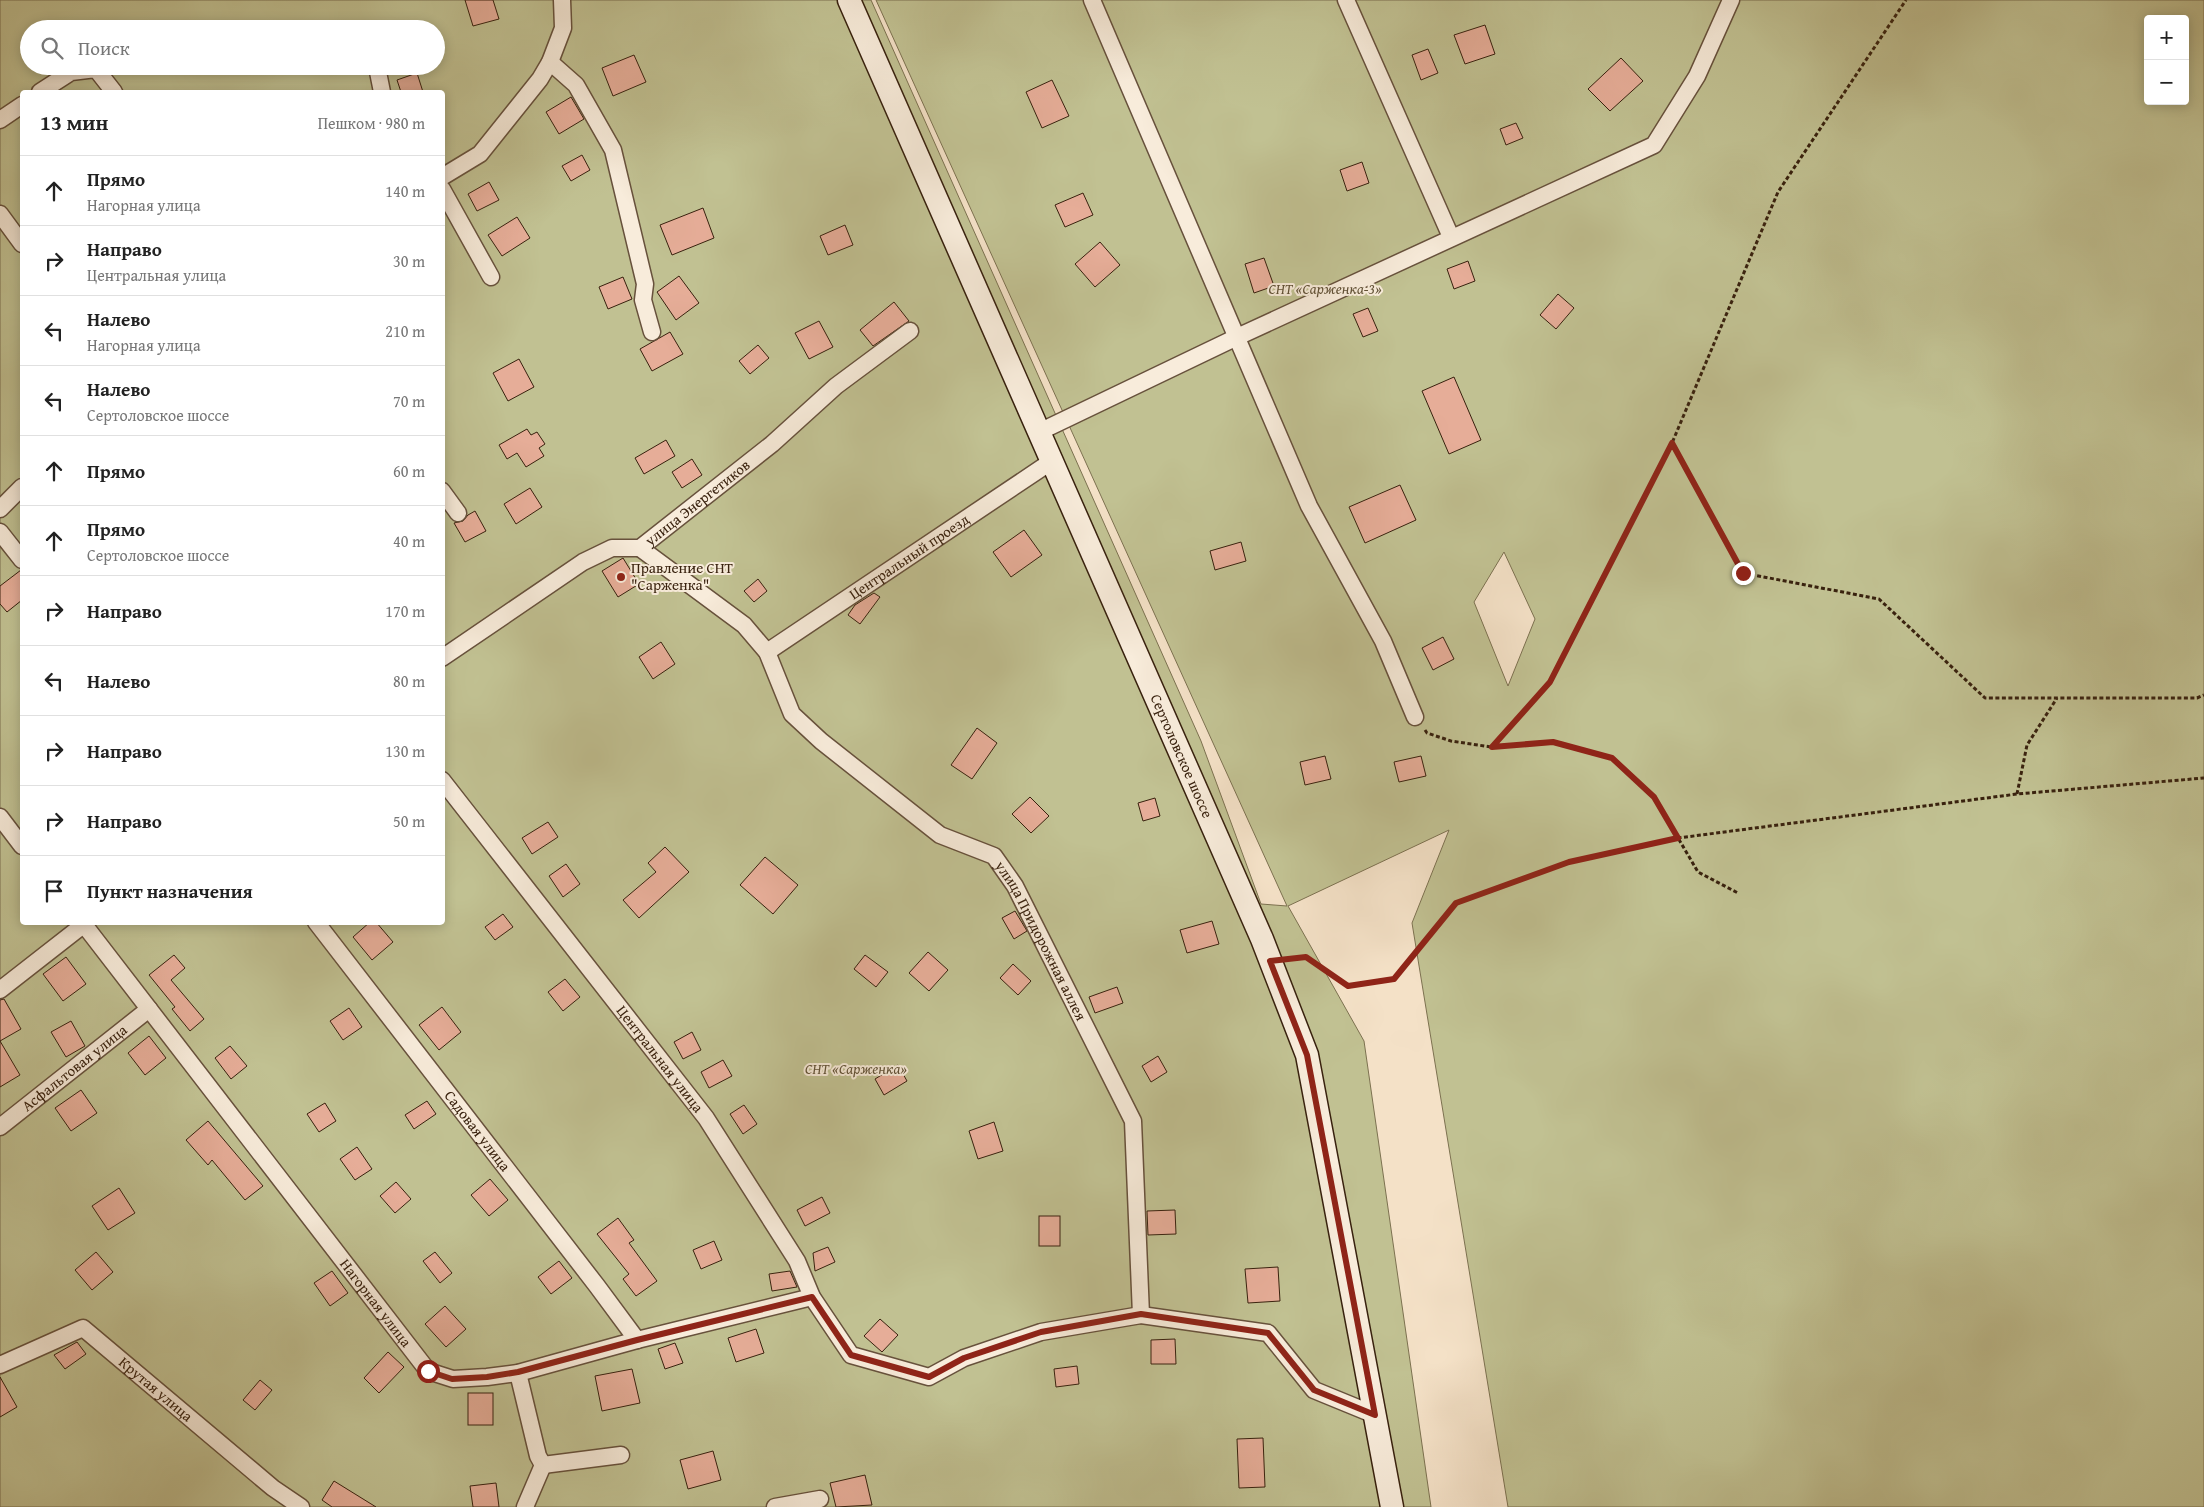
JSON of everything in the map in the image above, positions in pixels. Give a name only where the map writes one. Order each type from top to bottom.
[{"type":"main road","name":"Сертоловское шоссе","points":[[849,0],[1270,961],[1307,1055],[1375,1415]]},
{"type":"main road","points":[[1375,1415],[1392,1507]]},
{"type":"street","points":[[445,175],[480,154],[540,79],[550,62],[563,28],[562,0]]},
{"type":"street","points":[[1092,0],[1235,338],[1309,506],[1383,641],[1415,717]]},
{"type":"street","points":[[1347,0],[1452,237]]},
{"type":"street","points":[[1039,432],[1235,338],[1654,145],[1697,76],[1731,0]]},
{"type":"street","points":[[550,62],[576,86],[613,150],[645,284],[643,300],[652,332]]},
{"type":"street","points":[[43,90],[66,75]]},
{"type":"street","points":[[101,75],[112,90]]},
{"type":"street","points":[[379,75],[382,90]]},
{"type":"street","points":[[0,120],[20,105]]},
{"type":"street","points":[[445,195],[491,277]]},
{"type":"street","points":[[0,214],[20,241]]},
{"type":"street","name":"улица Энергетиков","points":[[445,656],[583,562],[612,548],[640,548],[772,444],[836,386],[910,331]]},
{"type":"street","name":"Центральный проезд","points":[[767,652],[1052,461]]},
{"type":"street","points":[[0,509],[20,489]]},
{"type":"street","points":[[445,496],[458,513]]},
{"type":"street","points":[[0,532],[20,557]]},
{"type":"street","name":"улица Придорожная аллея","points":[[640,548],[744,626],[767,652],[792,714],[821,741],[940,835],[994,856],[1015,886],[1133,1122],[1141,1314]]},
{"type":"street","name":"Центральная улица","points":[[445,784],[706,1118],[797,1261],[812,1297],[851,1355],[929,1377],[964,1358],[1041,1332],[1141,1314]]},
{"type":"street","points":[[0,817],[20,843]]},
{"type":"street","points":[[0,990],[81,925]]},
{"type":"street","name":"Нагорная улица","points":[[86,925],[428,1371],[452,1379],[487,1377],[518,1372],[637,1340],[812,1297]]},
{"type":"street","name":"Садовая улица","points":[[318,925],[637,1340]]},
{"type":"street","name":"Асфальтовая улица","points":[[0,1127],[149,1009]]},
{"type":"street","points":[[1141,1314],[1268,1333],[1314,1390],[1375,1415]]},
{"type":"street","name":"Крутая улица","points":[[0,1365],[83,1328],[273,1488],[301,1507]]},
{"type":"street","points":[[518,1372],[538,1456],[543,1465]]},
{"type":"street","points":[[543,1465],[621,1455]]},
{"type":"street","points":[[525,1507],[543,1465]]},
{"type":"street","points":[[775,1507],[820,1499]]},
{"type":"path","points":[[1492,747],[1550,682],[1672,443],[1778,192],[1906,0]]},
{"type":"path","points":[[1672,443],[1743,573],[1879,599],[1985,698],[2197,698],[2204,695]]},
{"type":"path","points":[[2017,794],[2027,745],[2057,698]]},
{"type":"path","points":[[1415,717],[1427,733],[1450,742],[1492,747],[1553,742],[1612,758],[1654,797],[1698,872],[1738,893]]},
{"type":"path","points":[[1270,961],[1306,957],[1348,986],[1394,979],[1456,903],[1569,862],[1678,838],[2017,794],[2204,778]]},
{"type":"green space","points":[[0,0],[871,0],[1201,741],[1261,904],[1287,906],[876,0],[2204,0],[2204,1507],[1508,1507],[1412,923],[1449,830],[1288,906],[1364,1041],[1431,1507],[0,1507]],"holes":[[[1504,552],[1535,619],[1508,686],[1474,602]]]},
{"type":"building","points":[[465,0],[493,0],[499,19],[473,26]]},
{"type":"building","points":[[1485,25],[1495,54],[1465,64],[1454,35]]},
{"type":"building","points":[[1428,49],[1438,73],[1421,80],[1412,55]]},
{"type":"building","points":[[634,55],[646,82],[613,96],[602,68]]},
{"type":"building","points":[[1621,58],[1643,81],[1610,111],[1588,89]]},
{"type":"building","points":[[418,75],[422,90],[400,90],[397,80]]},
{"type":"building","points":[[1052,80],[1069,116],[1042,128],[1026,92]]},
{"type":"building","points":[[571,97],[584,119],[559,134],[546,112]]},
{"type":"building","points":[[1516,123],[1523,138],[1506,145],[1500,129]]},
{"type":"building","points":[[582,155],[590,170],[571,181],[562,166]]},
{"type":"building","points":[[1362,162],[1369,183],[1347,191],[1340,170]]},
{"type":"building","points":[[489,182],[499,200],[477,211],[468,194]]},
{"type":"building","points":[[1083,193],[1093,215],[1065,227],[1055,205]]},
{"type":"building","points":[[703,208],[714,238],[672,255],[660,225]]},
{"type":"building","points":[[517,217],[530,238],[502,256],[488,235]]},
{"type":"building","points":[[845,225],[853,245],[828,255],[820,236]]},
{"type":"building","points":[[1100,242],[1120,265],[1095,287],[1075,264]]},
{"type":"building","points":[[1264,258],[1274,286],[1254,293],[1245,264]]},
{"type":"building","points":[[1468,261],[1475,281],[1454,289],[1447,269]]},
{"type":"building","points":[[679,276],[699,303],[676,320],[657,292]]},
{"type":"building","points":[[623,277],[632,299],[608,309],[599,287]]},
{"type":"building","points":[[1558,294],[1574,308],[1556,329],[1540,315]]},
{"type":"building","points":[[894,302],[909,321],[873,346],[860,330]]},
{"type":"building","points":[[1368,308],[1378,331],[1363,337],[1353,314]]},
{"type":"building","points":[[819,321],[833,347],[809,359],[795,333]]},
{"type":"building","points":[[670,332],[683,354],[652,371],[640,349]]},
{"type":"building","points":[[758,345],[769,358],[750,374],[739,361]]},
{"type":"building","points":[[519,359],[534,387],[508,401],[493,373]]},
{"type":"building","points":[[1454,377],[1481,440],[1449,454],[1422,391]]},
{"type":"building","points":[[527,429],[531,435],[537,432],[545,444],[539,448],[544,456],[526,467],[517,453],[507,459],[499,445]]},
{"type":"building","points":[[666,440],[675,456],[644,474],[635,458]]},
{"type":"building","points":[[692,459],[702,475],[682,488],[672,472]]},
{"type":"building","points":[[1400,485],[1416,520],[1365,543],[1349,507]]},
{"type":"building","points":[[530,488],[542,507],[516,524],[504,504]]},
{"type":"building","points":[[475,511],[486,531],[465,542],[454,523],[463,521]]},
{"type":"building","points":[[1024,530],[1042,555],[1011,577],[993,552]]},
{"type":"building","points":[[1241,542],[1246,561],[1215,570],[1210,551]]},
{"type":"building","name":"Правление СНТ \"Сарженка\"","points":[[623,558],[639,584],[618,597],[602,571]]},
{"type":"building","points":[[20,571],[20,602],[7,612],[0,604],[0,586]]},
{"type":"building","points":[[758,579],[767,591],[754,602],[744,591]]},
{"type":"building","points":[[874,593],[880,597],[860,624],[848,615],[855,605]]},
{"type":"building","points":[[1443,637],[1454,659],[1433,670],[1422,648]]},
{"type":"building","points":[[661,642],[675,664],[653,679],[639,657]]},
{"type":"building","points":[[977,728],[997,743],[972,779],[951,765]]},
{"type":"building","points":[[1325,756],[1331,779],[1305,785],[1300,762]]},
{"type":"building","points":[[1421,756],[1426,776],[1399,782],[1394,762]]},
{"type":"building","points":[[1030,797],[1049,816],[1031,833],[1012,814]]},
{"type":"building","points":[[1155,798],[1160,816],[1143,821],[1138,803]]},
{"type":"building","points":[[548,822],[558,837],[532,854],[522,838]]},
{"type":"building","points":[[665,847],[689,872],[639,918],[623,900],[656,872],[648,863]]},
{"type":"building","points":[[765,857],[798,885],[773,914],[740,885]]},
{"type":"building","points":[[566,864],[580,884],[563,897],[549,876]]},
{"type":"building","points":[[1015,911],[1027,931],[1014,939],[1002,918]]},
{"type":"building","points":[[503,914],[513,927],[495,940],[485,927]]},
{"type":"building","points":[[1212,921],[1219,944],[1187,953],[1180,930]]},
{"type":"building","points":[[367,925],[379,925],[393,942],[372,960],[353,937]]},
{"type":"building","points":[[928,952],[948,970],[929,991],[909,973]]},
{"type":"building","points":[[174,955],[185,968],[171,980],[204,1019],[190,1031],[172,1009],[175,1007],[149,975]]},
{"type":"building","points":[[865,955],[888,972],[876,987],[854,969]]},
{"type":"building","points":[[66,957],[86,984],[63,1001],[43,974]]},
{"type":"building","points":[[1013,964],[1031,981],[1018,995],[1000,978]]},
{"type":"building","points":[[565,979],[580,997],[563,1011],[548,992]]},
{"type":"building","points":[[1117,987],[1123,1003],[1095,1013],[1089,997]]},
{"type":"building","points":[[4,999],[21,1029],[0,1041],[0,1000]]},
{"type":"building","points":[[442,1007],[461,1032],[439,1050],[419,1025]]},
{"type":"building","points":[[349,1008],[362,1027],[343,1040],[330,1021]]},
{"type":"building","points":[[71,1021],[85,1046],[66,1057],[51,1032]]},
{"type":"building","points":[[692,1032],[701,1050],[683,1059],[674,1042]]},
{"type":"building","points":[[149,1036],[166,1058],[145,1075],[128,1053]]},
{"type":"building","points":[[0,1041],[20,1075],[0,1087]]},
{"type":"building","points":[[230,1046],[247,1066],[231,1079],[215,1058]]},
{"type":"building","points":[[1158,1056],[1167,1072],[1151,1082],[1142,1066]]},
{"type":"building","points":[[723,1060],[732,1076],[709,1088],[701,1072]]},
{"type":"building","points":[[898,1065],[907,1081],[884,1095],[875,1079]]},
{"type":"building","points":[[81,1090],[97,1113],[71,1131],[55,1108]]},
{"type":"building","points":[[427,1101],[436,1114],[414,1129],[405,1115]]},
{"type":"building","points":[[325,1103],[336,1121],[319,1132],[307,1114]]},
{"type":"building","points":[[744,1105],[757,1124],[743,1134],[730,1114]]},
{"type":"building","points":[[208,1121],[263,1186],[245,1200],[212,1160],[208,1165],[186,1140]]},
{"type":"building","points":[[994,1122],[1003,1151],[978,1159],[969,1131]]},
{"type":"building","points":[[357,1147],[372,1169],[355,1180],[340,1159]]},
{"type":"building","points":[[490,1179],[508,1200],[489,1216],[471,1195]]},
{"type":"building","points":[[396,1182],[411,1199],[395,1213],[380,1196]]},
{"type":"building","points":[[119,1188],[135,1213],[108,1230],[92,1206]]},
{"type":"building","points":[[822,1197],[830,1213],[805,1226],[797,1210]]},
{"type":"building","points":[[1175,1210],[1176,1234],[1148,1235],[1147,1211]]},
{"type":"building","points":[[1039,1216],[1060,1216],[1060,1246],[1039,1246]]},
{"type":"building","points":[[618,1218],[634,1240],[629,1243],[657,1281],[636,1296],[623,1279],[629,1274],[597,1234]]},
{"type":"building","points":[[714,1241],[722,1260],[701,1269],[693,1250]]},
{"type":"building","points":[[828,1247],[835,1262],[815,1271],[813,1253]]},
{"type":"building","points":[[96,1252],[113,1272],[92,1290],[75,1270]]},
{"type":"building","points":[[435,1252],[452,1273],[440,1283],[423,1261]]},
{"type":"building","points":[[559,1261],[572,1278],[551,1294],[538,1277]]},
{"type":"building","points":[[1278,1267],[1280,1301],[1248,1303],[1245,1269]]},
{"type":"building","points":[[332,1271],[348,1293],[330,1306],[314,1283]]},
{"type":"building","points":[[790,1271],[797,1287],[772,1291],[769,1274]]},
{"type":"building","points":[[445,1306],[466,1329],[446,1347],[425,1324]]},
{"type":"building","points":[[880,1319],[898,1335],[882,1352],[864,1336]]},
{"type":"building","points":[[756,1329],[764,1353],[736,1362],[728,1338]]},
{"type":"building","points":[[1175,1339],[1176,1364],[1151,1364],[1151,1340]]},
{"type":"building","points":[[77,1342],[86,1354],[65,1369],[54,1355]]},
{"type":"building","points":[[675,1343],[683,1363],[665,1369],[658,1349]]},
{"type":"building","points":[[388,1352],[404,1367],[379,1393],[364,1378]]},
{"type":"building","points":[[1077,1366],[1079,1384],[1056,1387],[1054,1369]]},
{"type":"building","points":[[632,1369],[640,1403],[602,1411],[595,1376]]},
{"type":"building","points":[[0,1377],[17,1407],[0,1417]]},
{"type":"building","points":[[260,1380],[272,1390],[255,1410],[243,1400]]},
{"type":"building","points":[[468,1393],[493,1393],[493,1425],[468,1425]]},
{"type":"building","points":[[1263,1438],[1265,1487],[1239,1488],[1237,1439]]},
{"type":"building","points":[[713,1451],[721,1480],[688,1489],[680,1460]]},
{"type":"building","points":[[865,1475],[872,1505],[836,1507],[830,1483]]},
{"type":"building","points":[[334,1481],[376,1507],[332,1507],[322,1500]]},
{"type":"building","points":[[496,1483],[499,1507],[473,1507],[470,1486]]},
{"type":"place","name":"Правление СНТ \"Сарженка\"","points":[[621,577]]},
{"type":"route","points":[[428,1371],[452,1379],[487,1377],[518,1372],[637,1340],[812,1297],[851,1355],[929,1377],[964,1358],[1041,1332],[1141,1314],[1268,1333],[1314,1390],[1375,1415],[1307,1055],[1270,961],[1306,957],[1348,986],[1394,979],[1456,903],[1569,862],[1678,838],[1654,797],[1612,758],[1553,742],[1492,747],[1550,682],[1672,443],[1743,573]]},
{"type":"park label","name":"СНТ «Сарженка-3»","points":[[1325,289]]},
{"type":"park label","name":"СНТ «Сарженка»","points":[[856,1069]]}]
